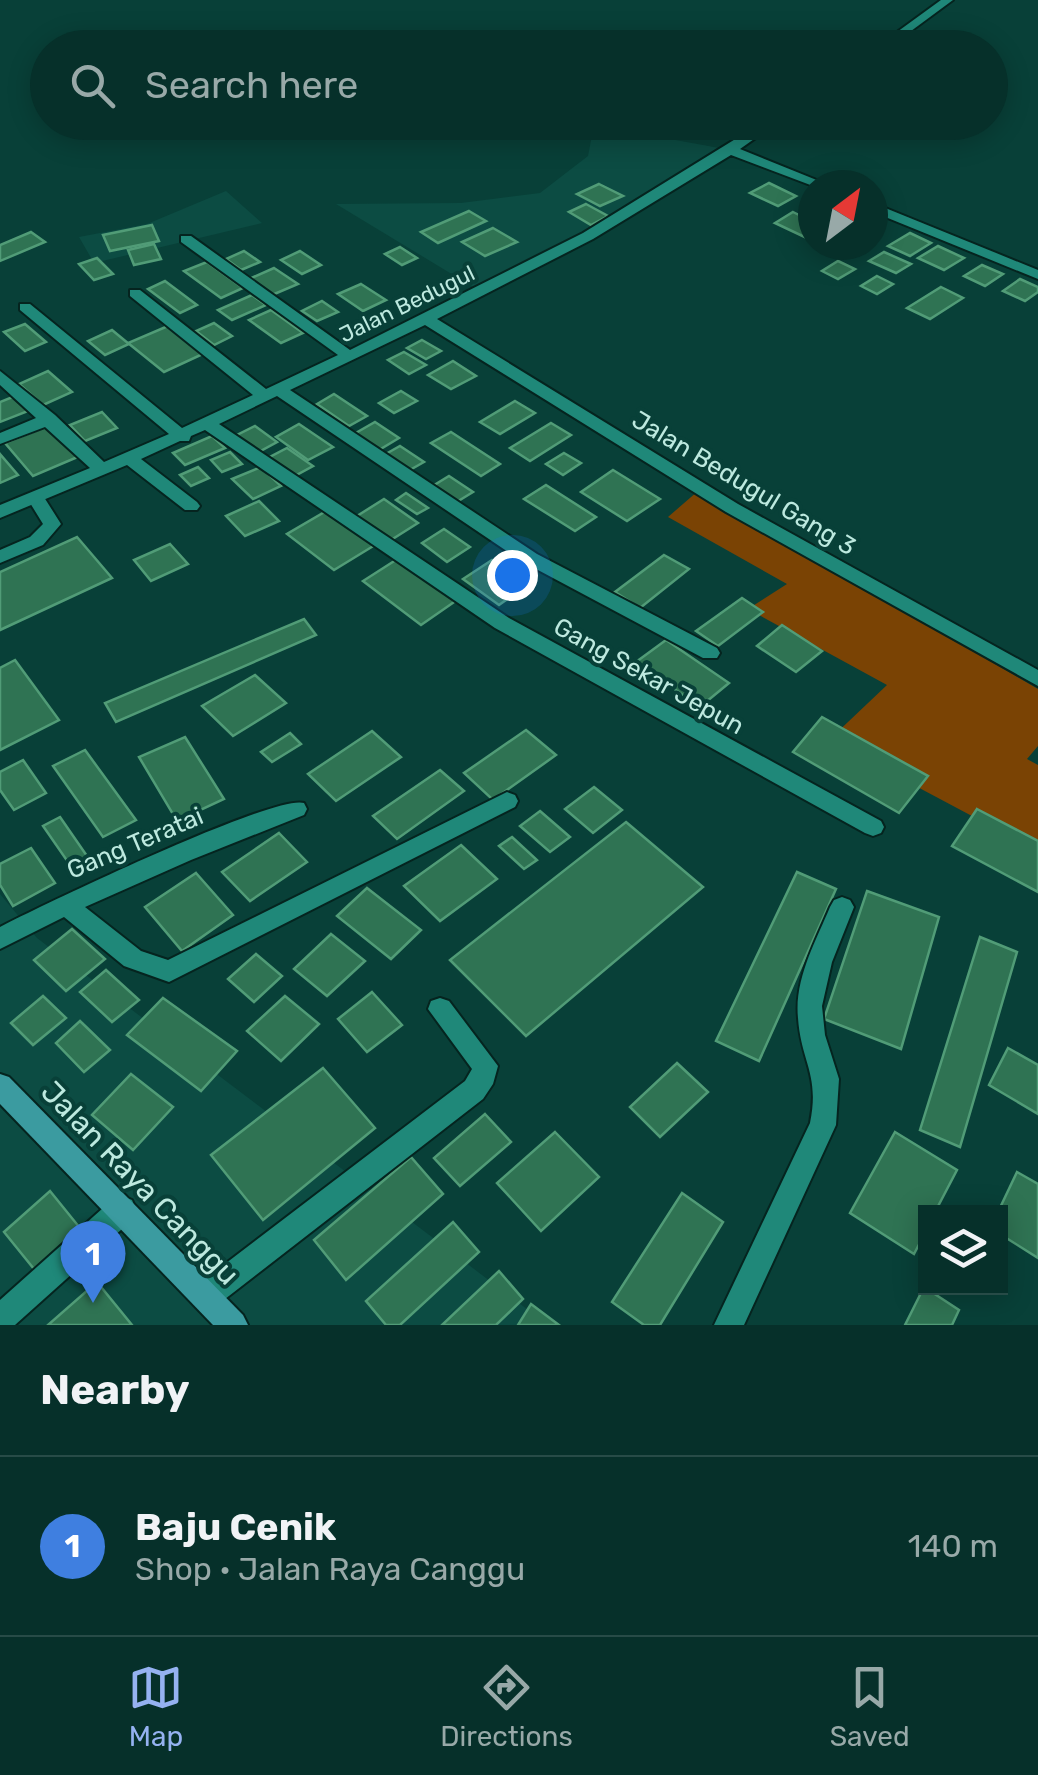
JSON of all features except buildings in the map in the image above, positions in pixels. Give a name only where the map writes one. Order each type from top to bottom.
[{"type":"main road","name":"Jalan Raya Canggu","points":[[0,1086],[234,1325]]},
{"type":"street","points":[[906,30],[948,0]]},
{"type":"street","name":"Jalan Bedugul","points":[[0,512],[184,437],[429,320],[643,206],[747,140]]},
{"type":"street","points":[[732,151],[798,176]]},
{"type":"street","points":[[888,213],[1038,275]]},
{"type":"street","points":[[186,239],[350,357]]},
{"type":"street","points":[[134,293],[272,392],[530,558],[710,653]]},
{"type":"street","points":[[24,307],[184,437]]},
{"type":"street","name":"Jalan Bedugul Gang 3","points":[[429,320],[732,508],[1038,678]]},
{"type":"street","points":[[0,376],[103,471]]},
{"type":"street","points":[[0,438],[49,419]]},
{"type":"street","name":"Gang Sekar Jepun","points":[[208,424],[502,624],[873,827]]},
{"type":"street","points":[[130,460],[192,506]]},
{"type":"street","points":[[0,557],[41,540],[48,532],[52,524],[36,498]]},
{"type":"street","points":[[64,904],[133,960],[169,971],[507,802]]},
{"type":"street","name":"Gang Teratai","points":[[0,938],[178,852],[296,809]]},
{"type":"street","points":[[729,1325],[823,1125],[831,1090],[809,1017],[816,978],[842,907]]},
{"type":"street","points":[[206,1296],[474,1090],[484,1075],[484,1066],[440,1009]]},
{"type":"street","points":[[0,1319],[122,1210]]},
{"type":"shaded area","points":[[591,140],[676,140],[730,150],[641,211],[483,293],[336,204],[461,203],[540,193],[588,156]]},
{"type":"shaded area","points":[[226,191],[262,223],[94,263],[79,237],[147,224]]},
{"type":"shaded area","points":[[698,491],[1038,689],[1038,746],[1027,759],[1038,765],[1038,851],[829,740],[887,685],[748,609],[787,584],[668,517]]},
{"type":"shaded area","points":[[0,894],[37,938],[548,1325],[0,1325]]},
{"type":"place","name":"Baju Cenik","points":[[93,1303]]}]
